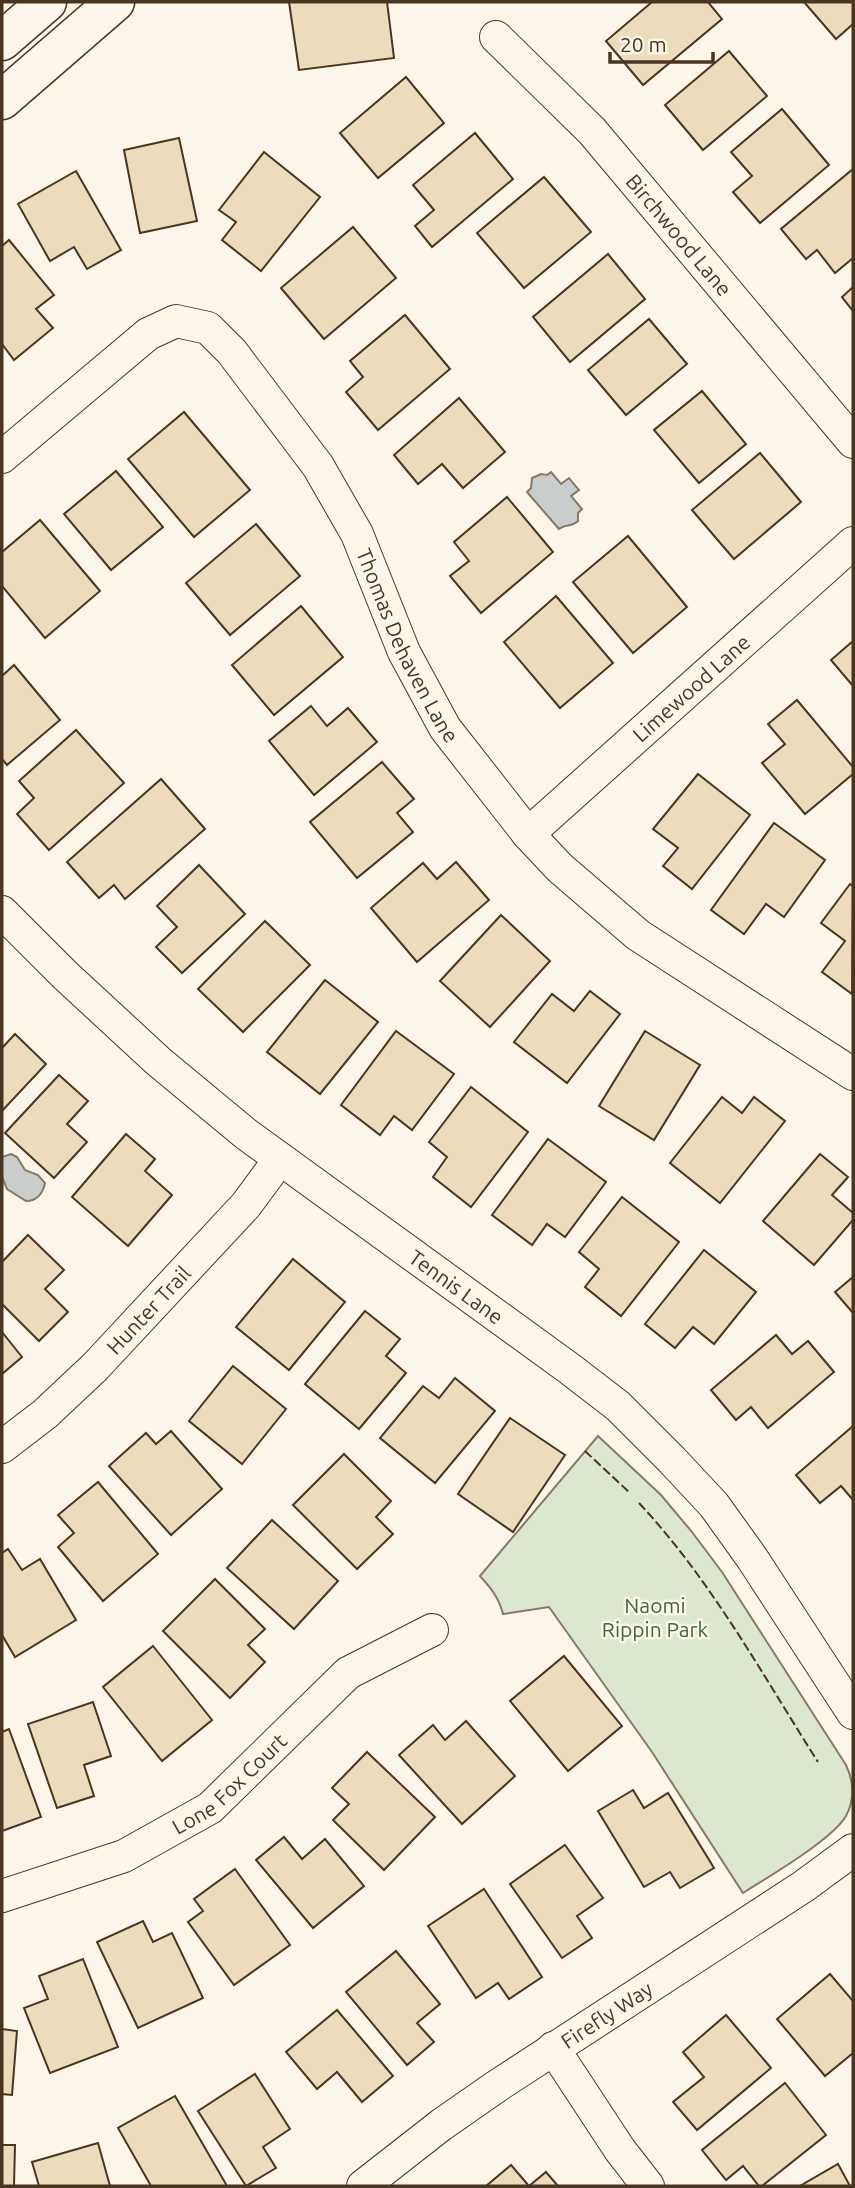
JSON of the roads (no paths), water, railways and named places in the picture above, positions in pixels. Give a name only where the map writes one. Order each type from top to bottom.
[{"type":"street","points":[[2,41],[47,2]]},
{"type":"street","points":[[2,100],[115,2]]},
{"type":"street","name":"Birchwood Lane","points":[[496,37],[592,131],[853,442]]},
{"type":"street","name":"Thomas Dehaven Lane","points":[[2,457],[148,334],[176,321],[208,328],[232,352],[317,466],[357,534],[404,652],[445,728],[528,834],[560,868],[638,935],[853,1074]]},
{"type":"street","name":"Limewood Lane","points":[[528,834],[853,543]]},
{"type":"street","name":"Tennis Lane","points":[[2,912],[65,975],[158,1060],[246,1134],[570,1369],[627,1415],[714,1505],[752,1558],[853,1713]]},
{"type":"street","name":"Hunter Trail","points":[[2,1447],[45,1414],[95,1367],[246,1206],[280,1159]]},
{"type":"street","name":"Lone Fox Court","points":[[2,1896],[124,1856],[211,1808],[348,1673],[432,1630]]},
{"type":"street","name":"Firefly Way","points":[[363,2186],[441,2125],[553,2048],[804,1886],[853,1850]]},
{"type":"street","points":[[553,2048],[620,2150],[648,2186]]},
{"type":"park label","name":"Naomi Rippin Park","points":[[655,1617]]}]
